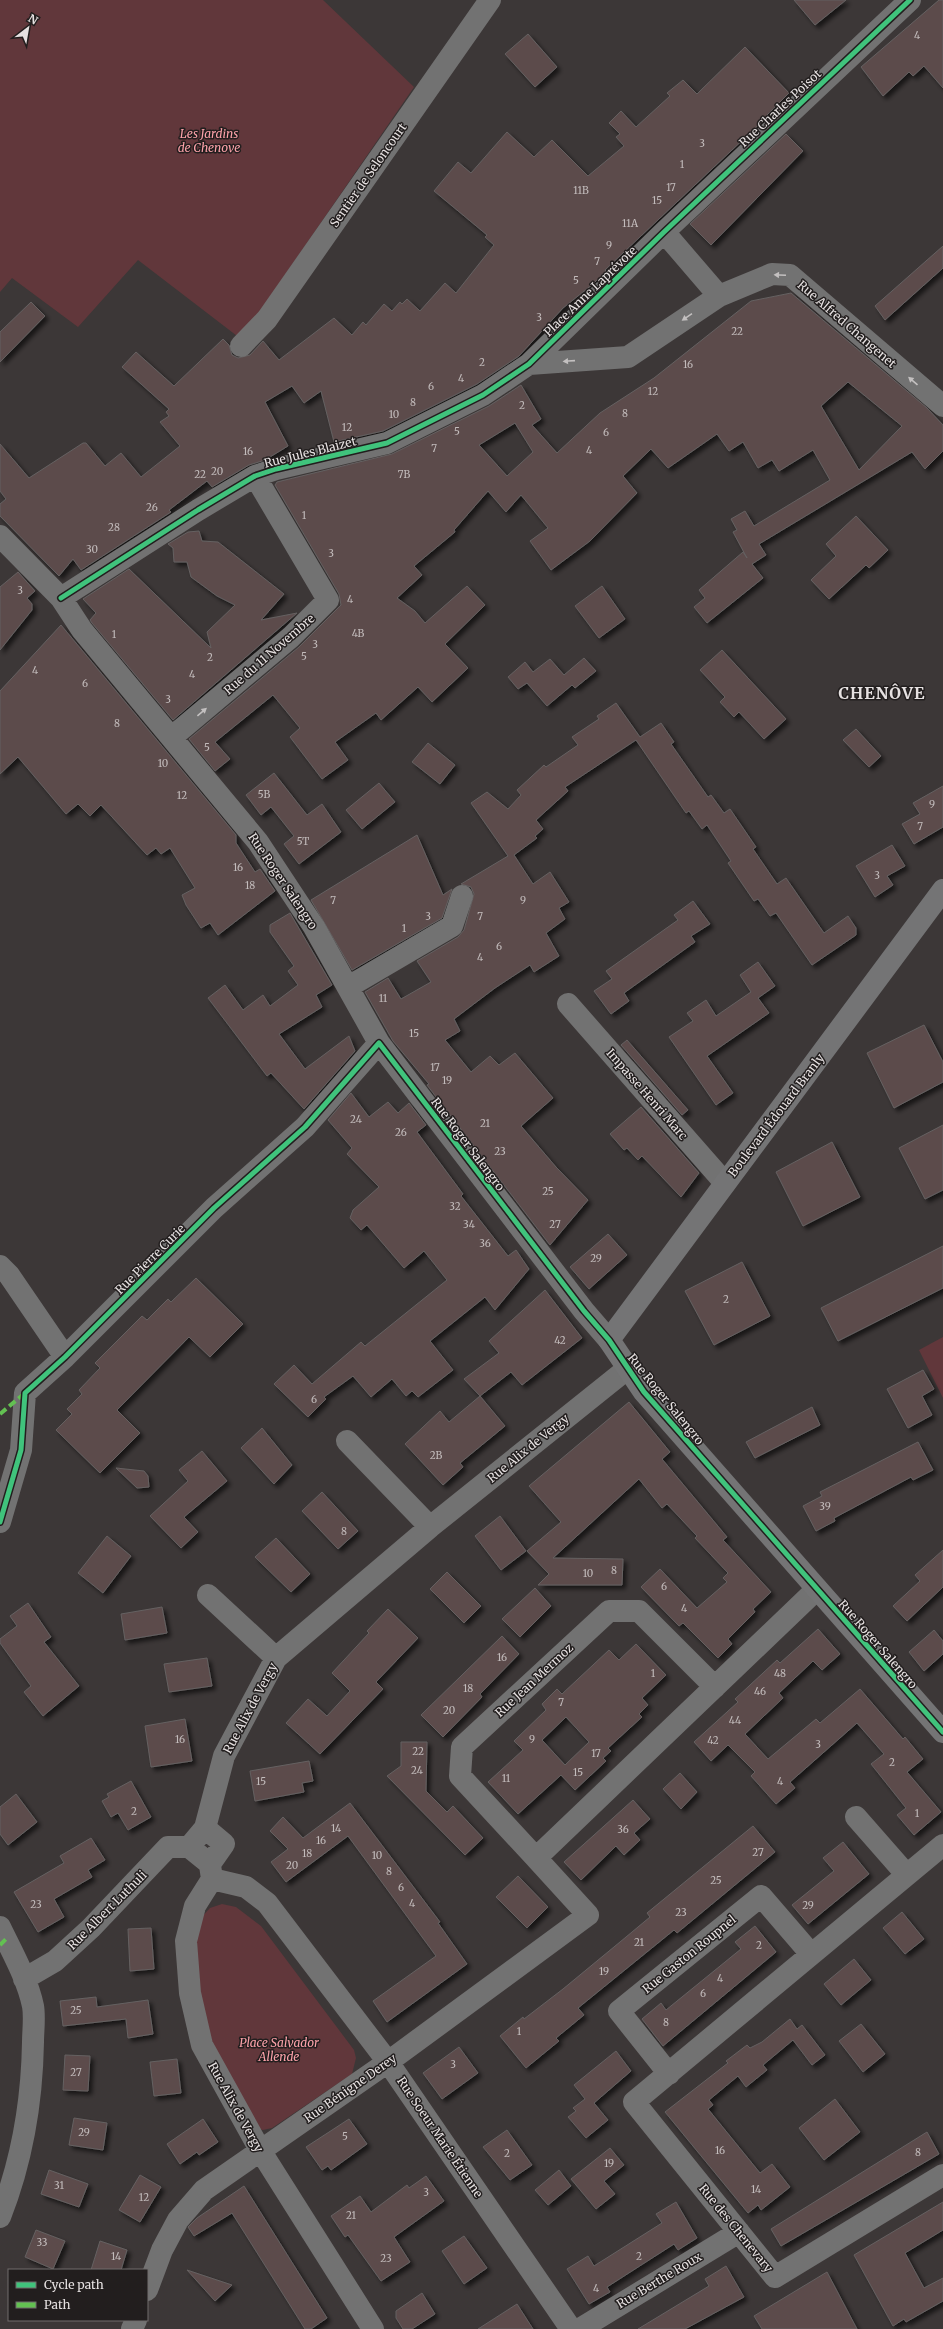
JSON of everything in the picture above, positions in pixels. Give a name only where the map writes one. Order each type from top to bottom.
[{"type":"street","name":"Sentier de Seloncourt","points":[[241,346],[267,319],[490,0]]},
{"type":"street","name":"Rue Charles Poisot","points":[[664,232],[910,0]]},
{"type":"street","points":[[529,364],[628,357],[719,296],[664,232]]},
{"type":"street","name":"Place Anne Laprévote","points":[[529,364],[664,232]]},
{"type":"street","name":"Rue Alfred Changenet","points":[[719,296],[772,274],[790,275],[943,406]]},
{"type":"street","name":"Rue Jules Blaizet","points":[[61,598],[198,510],[255,476],[276,469],[387,443],[483,396],[529,364]]},
{"type":"street","name":"Rue du 11 Novembre","points":[[172,737],[291,637],[328,600],[255,476]]},
{"type":"street","name":"Rue Roger Salengro","points":[[0,536],[61,598],[82,630],[258,842],[314,927],[379,1043],[584,1311],[609,1340],[627,1369],[644,1392],[943,1732]]},
{"type":"street","name":"Boulevard Édouard Branly","points":[[609,1340],[943,890]]},
{"type":"street","points":[[348,987],[452,926],[462,896]]},
{"type":"street","name":"Impasse Henri Marc","points":[[568,1004],[725,1183]]},
{"type":"street","name":"Rue Pierre Curie","points":[[0,1522],[21,1450],[25,1393],[65,1358],[214,1208],[305,1127],[379,1043]]},
{"type":"street","points":[[0,1266],[9,1275],[65,1358]]},
{"type":"street","name":"Rue Alix de Vergy","points":[[189,1848],[205,1828],[224,1756],[276,1658],[430,1527],[627,1369]]},
{"type":"street","points":[[347,1441],[430,1527]]},
{"type":"street","points":[[536,1858],[817,1589]]},
{"type":"street","name":"Rue Alix de Vergy","points":[[208,1594],[276,1658]]},
{"type":"street","name":"Rue Jean Mermoz","points":[[588,1915],[460,1776],[462,1747],[609,1611],[639,1611],[715,1687]]},
{"type":"street","points":[[856,1816],[906,1874]]},
{"type":"street","name":"Rue Alix de Vergy","points":[[205,1828],[224,1844],[195,1906],[186,1941],[190,1993],[202,2045],[260,2150],[373,2329]]},
{"type":"street","points":[[669,2074],[906,1874],[943,1845]]},
{"type":"street","name":"Rue Albert Luthuli","points":[[24,1979],[55,1961],[91,1928],[168,1847],[189,1848]]},
{"type":"street","points":[[189,1848],[211,1872]]},
{"type":"street","name":"Rue Soeur Marie Étienne","points":[[211,1872],[246,1887],[267,1903],[388,2062],[571,2329]]},
{"type":"street","name":"Rue Gaston Roupnel","points":[[669,2074],[619,2011],[761,1896],[811,1954]]},
{"type":"street","name":"Rue Bénigne Derey","points":[[148,2287],[162,2250],[178,2220],[204,2190],[388,2062],[588,1915]]},
{"type":"street","points":[[0,2217],[10,2189],[29,2110],[32,2069],[33,2006],[24,1979],[3,1933]]},
{"type":"street","name":"Rue des Chenevary","points":[[669,2074],[634,2102],[775,2277],[943,2175]]},
{"type":"street","name":"Rue Berthe Roux","points":[[580,2329],[739,2232]]},
{"type":"green space","name":"Les Jardins de Chenove","points":[[0,0],[323,0],[414,87],[241,339],[138,260],[78,327],[12,278],[0,292]]},
{"type":"green space","points":[[943,1337],[943,1398],[919,1350]]},
{"type":"green space","name":"Place Salvador Allende","points":[[222,1904],[236,1907],[261,1926],[354,2050],[356,2058],[352,2074],[272,2128],[263,2130],[255,2128],[224,2074],[196,1997],[197,1922],[210,1908]]},
{"type":"building","points":[[794,0],[846,0],[815,25]]},
{"type":"building","points":[[939,0],[943,0],[943,88],[924,66],[913,76],[909,72],[883,96],[861,67]]},
{"type":"building","points":[[528,34],[557,67],[535,87],[505,54]]},
{"type":"building","points":[[745,47],[789,93],[767,115],[768,116],[605,270],[606,271],[593,284],[563,308],[519,356],[477,384],[383,431],[334,442],[321,391],[304,403],[292,386],[265,402],[288,446],[265,460],[249,465],[212,487],[207,481],[169,510],[171,512],[81,570],[73,559],[59,576],[0,516],[0,504],[6,499],[0,491],[0,444],[29,478],[83,443],[86,443],[105,466],[121,453],[141,477],[180,446],[160,422],[169,416],[166,412],[169,409],[122,367],[136,352],[174,386],[223,339],[229,345],[232,355],[238,358],[250,355],[263,341],[279,360],[334,318],[352,335],[363,322],[366,325],[384,304],[392,311],[400,302],[402,304],[407,299],[420,311],[445,283],[456,293],[494,245],[485,237],[487,235],[434,191],[458,162],[471,173],[507,132],[534,157],[552,140],[588,176],[624,146],[616,137],[620,134],[609,123],[621,111],[636,127],[670,96],[667,93],[683,80],[697,94]]},
{"type":"building","points":[[786,134],[803,151],[711,245],[690,224]]},
{"type":"building","points":[[943,246],[943,268],[885,320],[875,306]]},
{"type":"building","points":[[791,293],[927,408],[943,425],[943,451],[925,469],[912,452],[759,544],[766,555],[752,564],[763,578],[707,623],[694,607],[705,598],[699,590],[743,552],[747,558],[733,532],[737,530],[731,519],[745,511],[754,526],[830,480],[813,450],[779,471],[772,460],[758,468],[743,442],[729,451],[717,434],[668,468],[651,449],[623,476],[637,493],[590,541],[551,570],[530,541],[548,528],[521,495],[506,512],[488,491],[454,530],[455,532],[414,566],[422,575],[397,598],[415,611],[425,623],[467,586],[485,605],[445,644],[468,668],[432,702],[418,687],[381,720],[376,713],[335,742],[348,760],[322,779],[290,737],[300,728],[273,695],[215,742],[230,759],[215,771],[189,739],[299,647],[341,605],[339,594],[275,485],[277,482],[392,454],[489,406],[521,385],[541,419],[532,425],[557,453],[600,413],[654,378],[751,301]],"holes":[[[848,382],[902,426],[859,470],[821,406]],[[515,423],[533,452],[507,476],[479,445]]]},
{"type":"building","points":[[31,302],[45,316],[0,362],[0,332]]},
{"type":"building","points":[[856,516],[888,550],[869,568],[866,565],[829,599],[811,580],[836,556],[826,544]]},
{"type":"building","points":[[199,531],[202,541],[218,542],[284,594],[261,620],[297,613],[173,720],[92,623],[90,620],[96,613],[83,599],[129,569],[211,648],[207,632],[235,605],[217,596],[191,577],[187,562],[174,562],[173,548],[168,544],[188,532]]},
{"type":"building","points":[[18,572],[35,591],[27,598],[32,604],[32,610],[0,650],[0,587]]},
{"type":"building","points":[[602,586],[625,619],[599,638],[575,606]]},
{"type":"building","points":[[61,625],[236,835],[236,843],[255,872],[260,869],[275,891],[218,935],[210,923],[201,928],[186,905],[182,895],[195,888],[170,848],[161,854],[156,848],[147,855],[101,805],[90,816],[78,804],[66,814],[18,757],[0,774],[0,691]]},
{"type":"building","points":[[722,650],[786,719],[764,739],[739,712],[734,717],[720,702],[725,697],[700,670]]},
{"type":"building","points":[[584,658],[596,671],[575,688],[572,685],[547,706],[527,683],[518,689],[508,677],[525,662],[533,672],[550,659],[564,675]]},
{"type":"building","points":[[616,703],[640,737],[661,723],[674,742],[671,744],[708,797],[711,795],[724,813],[730,809],[756,847],[753,849],[777,884],[786,878],[824,933],[848,916],[856,928],[856,935],[812,965],[776,913],[770,916],[758,899],[754,901],[728,863],[731,861],[707,825],[702,829],[689,811],[686,813],[636,740],[565,787],[568,791],[536,820],[543,829],[535,836],[537,838],[514,855],[533,884],[550,872],[569,902],[559,908],[565,919],[546,933],[559,956],[534,972],[530,965],[495,988],[454,1019],[460,1031],[445,1040],[471,1072],[490,1056],[499,1065],[515,1053],[553,1098],[521,1126],[556,1167],[588,1200],[550,1245],[427,1085],[429,1084],[393,1041],[365,992],[388,978],[401,999],[431,982],[417,961],[458,937],[464,930],[474,894],[471,887],[461,884],[508,856],[471,803],[487,792],[508,809],[521,795],[517,790],[544,765],[546,767],[578,745],[572,737],[599,719],[597,716]]},
{"type":"building","points":[[856,729],[881,756],[869,767],[843,740]]},
{"type":"building","points":[[428,743],[455,765],[440,784],[412,762]]},
{"type":"building","points":[[274,773],[307,815],[322,804],[341,832],[299,864],[284,844],[294,836],[271,807],[261,815],[246,795]]},
{"type":"building","points":[[379,783],[395,802],[362,829],[346,810]]},
{"type":"building","points":[[943,786],[943,827],[914,844],[902,824],[920,814],[913,803]]},
{"type":"building","points":[[417,835],[443,895],[452,889],[442,918],[352,970],[311,900]]},
{"type":"building","points":[[892,845],[905,866],[887,876],[893,885],[875,897],[856,866]]},
{"type":"building","points":[[693,901],[710,924],[691,936],[695,942],[624,993],[629,1001],[611,1014],[594,991],[612,979],[606,971],[678,920],[674,915]]},
{"type":"building","points":[[290,913],[332,985],[316,995],[322,1007],[279,1034],[305,1069],[349,1036],[355,1051],[304,1109],[271,1073],[267,1076],[208,998],[225,985],[243,1010],[263,995],[270,1006],[298,985],[288,971],[294,966],[270,932],[270,925]]},
{"type":"building","points":[[758,962],[775,986],[758,998],[769,1013],[707,1056],[733,1093],[716,1105],[669,1037],[693,1021],[687,1013],[706,1000],[716,1016],[751,992],[740,975]]},
{"type":"building","points":[[924,1025],[943,1062],[943,1082],[894,1108],[867,1053]]},
{"type":"building","points":[[627,1040],[688,1110],[682,1115],[621,1045]]},
{"type":"building","points":[[351,1093],[369,1117],[388,1102],[398,1113],[409,1103],[426,1125],[417,1132],[463,1194],[461,1196],[508,1256],[516,1250],[529,1269],[495,1310],[485,1297],[430,1341],[453,1370],[418,1397],[412,1391],[406,1396],[392,1379],[371,1397],[353,1376],[324,1397],[326,1399],[308,1417],[274,1384],[294,1365],[312,1384],[361,1342],[365,1346],[447,1280],[424,1251],[404,1268],[367,1225],[361,1230],[350,1218],[353,1210],[379,1187],[347,1154],[352,1148],[328,1120]]},
{"type":"building","points":[[641,1107],[699,1173],[681,1197],[642,1156],[638,1160],[627,1148],[624,1150],[610,1134]]},
{"type":"building","points":[[943,1125],[943,1190],[925,1199],[899,1148]]},
{"type":"building","points":[[832,1142],[860,1197],[803,1226],[776,1172]]},
{"type":"building","points":[[608,1234],[627,1255],[589,1289],[570,1267]]},
{"type":"building","points":[[943,1246],[943,1288],[838,1341],[821,1308]]},
{"type":"building","points":[[742,1262],[770,1316],[714,1345],[685,1291]]},
{"type":"building","points":[[196,1278],[243,1324],[210,1357],[189,1337],[117,1410],[140,1433],[100,1473],[56,1430],[72,1414],[67,1409],[82,1394],[79,1390],[100,1368],[95,1363],[142,1316],[147,1320],[168,1299],[171,1302]]},
{"type":"building","points":[[545,1290],[582,1338],[522,1385],[511,1372],[480,1396],[464,1379],[499,1353],[489,1341]]},
{"type":"building","points":[[923,1370],[934,1389],[922,1396],[932,1415],[908,1428],[887,1389]]},
{"type":"building","points":[[480,1396],[505,1426],[460,1463],[463,1467],[443,1485],[405,1444],[440,1411],[449,1422]]},
{"type":"building","points":[[629,1402],[670,1452],[662,1459],[727,1537],[723,1540],[771,1592],[753,1609],[755,1612],[728,1639],[732,1644],[718,1658],[683,1623],[679,1626],[641,1587],[660,1569],[697,1608],[727,1582],[723,1578],[728,1573],[695,1538],[697,1536],[667,1504],[662,1508],[639,1479],[553,1558],[623,1559],[622,1585],[538,1585],[549,1574],[527,1551],[561,1522],[529,1486]]},
{"type":"building","points":[[812,1407],[820,1425],[755,1458],[746,1442]]},
{"type":"building","points":[[262,1428],[292,1465],[274,1484],[241,1448]]},
{"type":"building","points":[[918,1442],[933,1470],[913,1480],[911,1477],[834,1518],[835,1521],[816,1531],[803,1506],[822,1496],[820,1492]]},
{"type":"building","points":[[202,1451],[227,1481],[184,1517],[198,1532],[181,1548],[150,1516],[188,1481],[179,1470]]},
{"type":"building","points":[[116,1468],[144,1471],[148,1476],[149,1487],[137,1488]]},
{"type":"building","points":[[322,1492],[358,1531],[338,1549],[302,1511]]},
{"type":"building","points":[[500,1516],[526,1551],[501,1570],[475,1536]]},
{"type":"building","points":[[107,1536],[131,1556],[103,1593],[78,1573]]},
{"type":"building","points":[[276,1538],[310,1574],[291,1592],[255,1557]]},
{"type":"building","points":[[943,1550],[943,1587],[907,1621],[893,1606],[920,1581],[915,1575]]},
{"type":"building","points":[[447,1572],[481,1606],[464,1623],[430,1589]]},
{"type":"building","points":[[535,1588],[551,1606],[520,1637],[502,1619]]},
{"type":"building","points":[[28,1603],[51,1637],[44,1642],[79,1686],[43,1716],[24,1692],[31,1686],[0,1643],[0,1639],[17,1626],[10,1616]]},
{"type":"building","points":[[162,1607],[167,1633],[125,1640],[121,1614]]},
{"type":"building","points":[[388,1609],[418,1638],[376,1682],[383,1689],[320,1754],[286,1723],[308,1699],[327,1716],[350,1691],[332,1673],[369,1633],[367,1631]]},
{"type":"building","points":[[818,1629],[840,1654],[822,1670],[813,1661],[779,1693],[783,1698],[745,1734],[768,1759],[816,1719],[820,1723],[860,1689],[903,1739],[905,1737],[923,1759],[907,1772],[941,1812],[914,1835],[897,1815],[906,1808],[871,1764],[884,1754],[857,1723],[790,1782],[795,1788],[776,1804],[751,1776],[755,1772],[728,1745],[711,1761],[694,1742],[738,1702],[735,1699],[777,1660],[780,1663]]},
{"type":"building","points":[[934,1630],[943,1641],[943,1654],[924,1671],[909,1652]]},
{"type":"building","points":[[502,1636],[519,1654],[480,1694],[482,1697],[443,1737],[421,1715]]},
{"type":"building","points":[[636,1644],[666,1675],[642,1698],[648,1705],[639,1714],[642,1717],[608,1748],[611,1751],[603,1758],[606,1761],[575,1790],[561,1775],[518,1814],[488,1782],[523,1750],[514,1741],[546,1710],[542,1704],[557,1689],[562,1694],[609,1650],[619,1660]],"holes":[[[566,1717],[589,1742],[565,1765],[542,1740]]]},
{"type":"building","points":[[207,1658],[212,1686],[169,1692],[164,1664]]},
{"type":"building","points":[[185,1719],[192,1761],[151,1767],[145,1726]]},
{"type":"building","points":[[401,1742],[427,1742],[426,1791],[447,1812],[453,1806],[483,1838],[465,1855],[387,1776],[401,1766]]},
{"type":"building","points":[[309,1761],[313,1781],[302,1783],[304,1792],[255,1801],[250,1771]]},
{"type":"building","points":[[680,1773],[697,1792],[681,1809],[663,1789]]},
{"type":"building","points":[[131,1781],[151,1817],[128,1830],[118,1813],[111,1817],[102,1801],[109,1797],[107,1794]]},
{"type":"building","points":[[16,1794],[37,1822],[8,1845],[0,1834],[0,1807]]},
{"type":"building","points":[[633,1800],[650,1819],[634,1833],[640,1840],[624,1855],[616,1846],[581,1880],[564,1862]]},
{"type":"building","points":[[350,1803],[440,1922],[438,1923],[467,1964],[387,2022],[373,2001],[436,1956],[348,1836],[286,1882],[271,1862],[288,1849],[270,1831],[283,1817],[303,1838]]},
{"type":"building","points":[[753,1826],[775,1852],[677,1933],[674,1930],[578,2008],[584,2015],[556,2038],[559,2041],[526,2068],[500,2036],[523,2017],[524,2019],[563,1989],[620,1942],[650,1917],[647,1913]]},
{"type":"building","points":[[91,1838],[105,1860],[88,1870],[92,1877],[54,1899],[64,1917],[38,1932],[14,1892],[64,1863],[60,1856]]},
{"type":"building","points":[[843,1842],[869,1874],[808,1924],[792,1905],[834,1871],[823,1858]]},
{"type":"building","points":[[518,1876],[548,1907],[527,1928],[496,1897]]},
{"type":"building","points":[[902,1912],[924,1939],[905,1954],[883,1928]]},
{"type":"building","points":[[755,1926],[776,1952],[663,2046],[642,2019],[661,2003],[666,2010],[741,1949],[735,1942]]},
{"type":"building","points":[[151,1928],[154,1969],[130,1971],[128,1929]]},
{"type":"building","points":[[854,1959],[871,1980],[841,2005],[824,1984]]},
{"type":"building","points":[[96,1997],[97,2007],[148,2000],[153,2034],[128,2038],[126,2019],[63,2026],[60,2001]]},
{"type":"building","points":[[790,2019],[797,2029],[802,2025],[825,2055],[812,2065],[793,2040],[763,2065],[767,2070],[746,2087],[738,2076],[709,2100],[713,2105],[708,2109],[760,2173],[772,2164],[790,2187],[761,2210],[758,2205],[748,2213],[665,2112],[728,2063],[726,2061],[747,2045],[750,2048],[762,2042]]},
{"type":"building","points":[[861,2024],[885,2054],[863,2072],[839,2041]]},
{"type":"building","points":[[459,2047],[478,2073],[442,2099],[423,2073]]},
{"type":"building","points":[[616,2051],[631,2071],[594,2103],[608,2120],[586,2138],[568,2117],[576,2111],[573,2108],[585,2099],[574,2085]]},
{"type":"building","points":[[65,2055],[90,2056],[88,2091],[63,2090]]},
{"type":"building","points":[[177,2059],[181,2093],[154,2096],[150,2062]]},
{"type":"building","points":[[835,2099],[860,2132],[824,2160],[799,2128]]},
{"type":"building","points":[[74,2118],[107,2123],[103,2150],[69,2145]]},
{"type":"building","points":[[203,2119],[218,2142],[199,2155],[197,2152],[180,2164],[167,2144]]},
{"type":"building","points":[[349,2119],[367,2144],[331,2170],[328,2166],[322,2170],[306,2147]]},
{"type":"building","points":[[507,2130],[532,2165],[510,2180],[483,2147]]},
{"type":"building","points":[[927,2132],[939,2154],[781,2246],[771,2229]]},
{"type":"building","points":[[610,2148],[624,2165],[604,2181],[615,2194],[596,2209],[571,2179]]},
{"type":"building","points":[[49,2170],[88,2184],[79,2207],[41,2194]]},
{"type":"building","points":[[559,2170],[571,2186],[548,2205],[535,2190]]},
{"type":"building","points":[[140,2175],[161,2187],[140,2222],[119,2210]]},
{"type":"building","points":[[426,2176],[444,2201],[394,2237],[410,2262],[381,2281],[348,2235],[345,2237],[331,2216],[360,2196],[371,2212],[407,2185],[409,2188]]},
{"type":"building","points":[[244,2186],[327,2318],[311,2329],[305,2329],[232,2213],[194,2236],[188,2227],[197,2218]]},
{"type":"building","points":[[676,2202],[697,2238],[678,2250],[674,2244],[607,2287],[610,2292],[589,2304],[567,2269],[588,2256],[594,2266],[662,2223],[656,2214]]},
{"type":"building","points":[[943,2202],[943,2230],[905,2253],[924,2288],[943,2278],[943,2301],[906,2322],[904,2319],[893,2326],[854,2255]]},
{"type":"building","points":[[36,2230],[65,2241],[53,2269],[25,2257]]},
{"type":"building","points":[[464,2236],[487,2268],[464,2284],[442,2251]]},
{"type":"building","points":[[100,2241],[127,2250],[121,2269],[91,2269]]},
{"type":"building","points":[[726,2266],[744,2297],[685,2329],[638,2329],[709,2286],[705,2279]]},
{"type":"building","points":[[187,2270],[232,2285],[215,2301]]},
{"type":"building","points":[[827,2272],[857,2329],[762,2329],[754,2316]]},
{"type":"building","points":[[422,2293],[435,2314],[412,2329],[403,2329],[396,2318],[396,2311]]},
{"type":"building","points":[[517,2304],[533,2329],[478,2329]]},
{"type":"marked path","points":[[0,1414],[25,1393]]},
{"type":"marked path","points":[[0,1945],[6,1939]]},
{"type":"cycle path","points":[[61,598],[198,510],[255,476],[276,469],[387,443],[483,395],[529,364],[664,232],[910,0]]},
{"type":"cycle path","points":[[0,1522],[21,1450],[25,1393],[65,1357],[214,1208],[305,1127],[379,1043],[584,1311],[609,1340],[644,1392],[943,1732]]},
{"type":"district","name":"CHENÔVE","points":[[882,693]]}]
